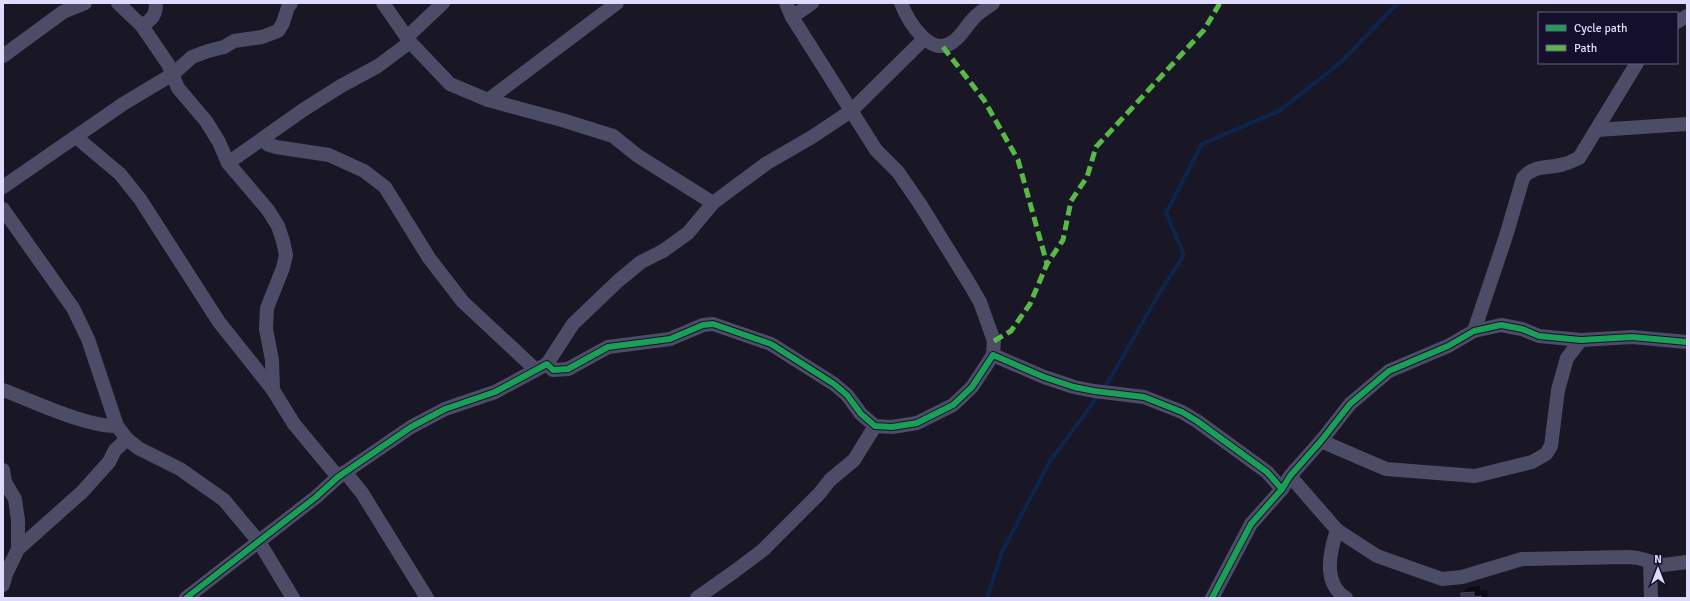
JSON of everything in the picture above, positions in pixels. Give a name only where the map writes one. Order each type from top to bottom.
[{"type":"street","points":[[3,56],[63,12],[85,3]]},
{"type":"street","points":[[118,3],[142,26],[168,64],[178,88],[209,126],[219,142],[228,163],[268,210],[278,226],[286,255],[283,268],[267,308],[266,329],[272,360],[272,390]]},
{"type":"street","points":[[142,26],[153,19],[156,11],[156,3]]},
{"type":"street","points":[[3,187],[124,104],[173,74],[192,57],[224,47],[234,41],[262,37],[278,31],[291,3]]},
{"type":"street","points":[[383,3],[409,39],[450,84],[488,100],[562,120],[613,136],[638,156],[713,203]]},
{"type":"street","points":[[228,163],[340,86],[378,66],[409,39],[443,3]]},
{"type":"street","points":[[488,100],[617,3]]},
{"type":"street","points":[[263,139],[267,144],[329,155],[364,171],[385,187],[429,258],[463,302],[542,367],[553,370],[568,369],[608,348],[670,339],[703,326],[713,324],[719,325],[752,339],[771,344],[834,384],[847,395],[861,414],[875,426],[892,428],[917,423],[953,405],[972,387],[993,355],[994,341],[980,302],[969,283],[920,204],[898,172],[876,150],[792,17],[786,3]]},
{"type":"street","points":[[792,17],[812,3]]},
{"type":"street","points":[[901,3],[906,16],[924,39],[934,46],[943,47],[954,41],[975,16],[993,3]]},
{"type":"street","points":[[1678,21],[1687,16]]},
{"type":"street","points":[[186,598],[316,497],[342,474],[411,428],[445,408],[495,392],[542,367],[573,324],[618,281],[642,262],[688,233],[713,203],[767,164],[851,111],[924,39]]},
{"type":"street","points":[[1474,330],[1506,236],[1523,178],[1529,171],[1564,164],[1579,158],[1636,64]]},
{"type":"street","points":[[1597,130],[1687,124]]},
{"type":"street","points":[[76,137],[120,174],[140,199],[219,322],[272,390],[294,424],[362,493],[427,598]]},
{"type":"street","points":[[3,209],[73,308],[88,339],[116,426],[126,439],[138,448],[180,469],[224,500],[259,542],[292,598]]},
{"type":"street","points":[[1212,598],[1251,524],[1282,489],[1290,476],[1321,441],[1350,404],[1390,371],[1448,346],[1474,330],[1501,325],[1522,329],[1539,336],[1581,340],[1632,337],[1687,342]]},
{"type":"street","points":[[1321,441],[1386,469],[1475,476],[1532,462],[1546,454],[1551,446],[1558,390],[1567,358],[1581,340]]},
{"type":"street","points":[[993,355],[1044,377],[1074,387],[1144,397],[1182,412],[1197,421],[1267,472],[1282,489]]},
{"type":"street","points":[[3,390],[76,417],[105,426],[116,426]]},
{"type":"street","points":[[697,598],[763,550],[819,494],[830,480],[854,460],[875,426]]},
{"type":"street","points":[[3,585],[6,574],[18,549],[82,492],[109,462],[115,450],[126,439]]},
{"type":"street","points":[[3,470],[5,482],[14,499],[18,520],[18,549]]},
{"type":"street","points":[[1290,476],[1337,530],[1376,556],[1442,579],[1462,577],[1522,560],[1628,557],[1638,558],[1663,565],[1687,562]]},
{"type":"street","points":[[1337,530],[1331,548],[1330,569],[1332,582],[1342,596],[1346,598]]},
{"type":"street","points":[[1650,562],[1651,598]]},
{"type":"building","points":[[1474,592],[1474,597],[1481,596],[1481,598],[1461,598],[1461,593]]},
{"type":"waterway","points":[[1103,389],[1160,292],[1184,255],[1166,213],[1202,144],[1279,111],[1340,63],[1398,3]]},
{"type":"waterway","points":[[987,598],[1002,552],[1050,461],[1099,395]]},
{"type":"marked path","points":[[994,341],[1011,331],[1030,304],[1047,264],[1063,240],[1071,201],[1087,177],[1096,147],[1204,30],[1220,3]]},
{"type":"marked path","points":[[943,47],[984,100],[1018,160],[1047,264]]},
{"type":"cycle path","points":[[186,598],[316,497],[338,477],[411,427],[445,409],[495,392],[547,364],[553,370],[568,369],[608,347],[670,339],[703,325],[713,324],[771,344],[834,384],[847,395],[861,414],[875,426],[892,427],[917,423],[953,405],[972,387],[993,355],[1044,377],[1074,387],[1144,397],[1182,412],[1197,421],[1267,472],[1282,489]]},
{"type":"cycle path","points":[[1212,598],[1251,524],[1282,489],[1290,476],[1321,441],[1350,404],[1389,371],[1448,346],[1474,331],[1501,325],[1522,329],[1539,336],[1581,340],[1632,337],[1687,342]]}]
